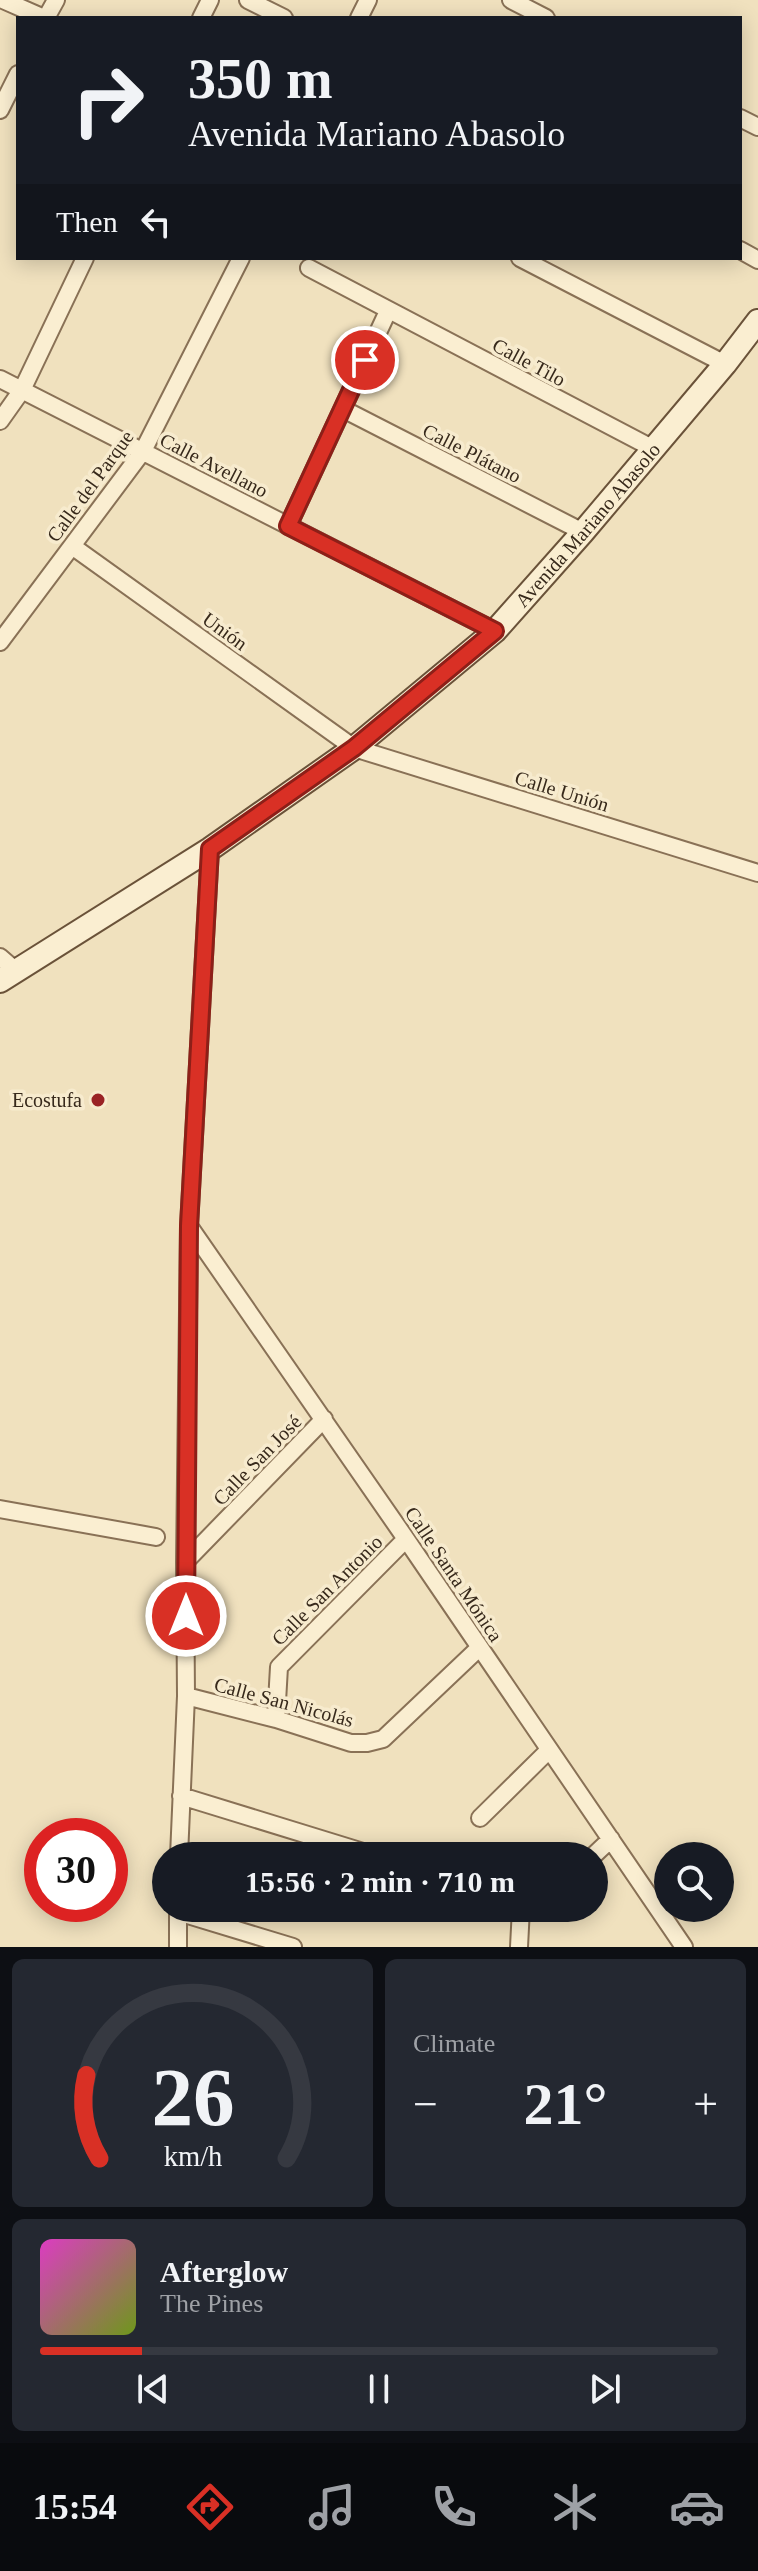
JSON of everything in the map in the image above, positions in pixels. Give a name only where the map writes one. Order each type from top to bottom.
[{"type":"street","points":[[3,0],[40,16]]},
{"type":"street","points":[[248,0],[280,16]]},
{"type":"street","points":[[511,0],[542,16]]},
{"type":"street","points":[[0,110],[16,78]]},
{"type":"street","points":[[0,421],[22,390],[84,260]]},
{"type":"street","name":"Calle del Parque","points":[[0,642],[143,451],[240,260]]},
{"type":"street","points":[[524,260],[725,364]]},
{"type":"street","name":"Calle Tilo","points":[[309,268],[652,448]]},
{"type":"street","points":[[288,526],[388,311]]},
{"type":"street","name":"Avenida Mariano Abasolo","points":[[5,969],[210,849],[354,748],[495,631],[583,532],[758,321]]},
{"type":"street","name":"Calle Avellano","points":[[0,379],[495,631]]},
{"type":"street","name":"Calle Plátano","points":[[343,409],[583,532]]},
{"type":"street","name":"Unión","points":[[72,546],[354,748]]},
{"type":"street","name":"Calle Unión","points":[[354,748],[758,873]]},
{"type":"street","points":[[179,1842],[186,1696],[189,1226],[210,849]]},
{"type":"street","name":"Calle Santa Mónica","points":[[189,1226],[684,1947]]},
{"type":"street","name":"Calle San José","points":[[185,1562],[324,1419]]},
{"type":"street","points":[[0,1509],[156,1537]]},
{"type":"street","name":"Calle San Antonio","points":[[276,1719],[279,1667],[406,1539]]},
{"type":"street","name":"Calle San Nicolás","points":[[186,1696],[276,1719],[351,1743],[367,1743],[383,1739],[479,1648]]},
{"type":"street","points":[[480,1818],[549,1750]]},
{"type":"street","points":[[181,1796],[330,1842]]},
{"type":"street","points":[[608,1842],[611,1839]]},
{"type":"street","points":[[178,1922],[178,1947]]},
{"type":"street","points":[[215,1922],[293,1947]]},
{"type":"street","points":[[519,1947],[520,1922]]},
{"type":"place","name":"Ecostufa","points":[[98,1100]]},
{"type":"route","points":[[186,1616],[189,1226],[210,849],[354,748],[495,631],[288,526],[365,360]]}]
